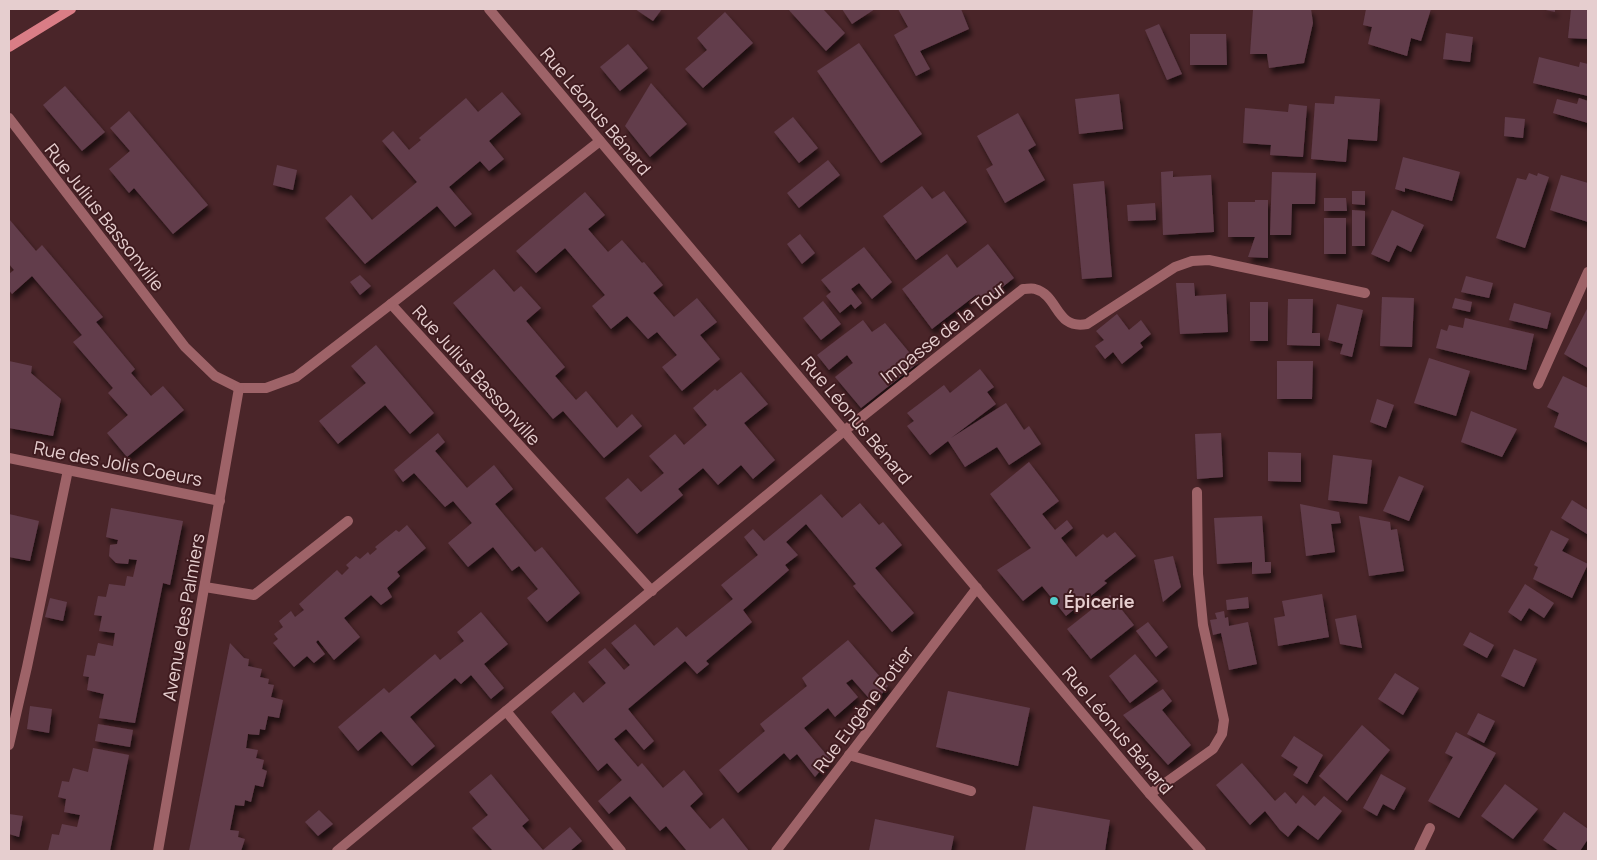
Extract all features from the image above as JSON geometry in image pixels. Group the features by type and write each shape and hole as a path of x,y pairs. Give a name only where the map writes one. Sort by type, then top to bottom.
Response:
{"main road":[{"path":"9,47 71,9"}],"street":[{"name":"Rue Léonus Bénard","path":"489,9 1150,794 1201,851"},
{"name":"Rue Julius Bassonville","path":"9,118 185,347 215,376 239,388 266,388 296,378 390,304 652,591"},
{"path":"390,304 600,141"},
{"name":"Impasse de la Tour","path":"844,431 1023,289 1035,289 1045,294 1067,322 1076,326 1087,324 1174,267 1192,261 1209,260 1365,293"},
{"path":"1538,384 1588,272"},
{"name":"Avenue des Palmiers","path":"158,851 239,388"},
{"path":"337,851 844,431"},
{"name":"Rue des Jolis Coeurs","path":"9,458 220,501"},
{"path":"9,744 68,470"},
{"path":"1150,794 1213,749 1222,734 1224,720 1202,625 1198,574 1197,492"},
{"path":"205,587 254,595 348,522"},
{"name":"Rue Eugène Potier","path":"776,851 977,588"},
{"path":"506,711 621,851"},
{"path":"849,755 971,791"},
{"path":"1419,851 1430,828"}],"building":[{"path":"635,9 662,9 653,21"},
{"path":"788,9 823,9 845,33 826,51"},
{"path":"842,9 875,9 852,24"},
{"path":"898,9 961,9 969,29 920,51 930,69 916,76 894,35 908,27"},
{"path":"1311,9 1313,23 1304,63 1269,68 1267,54 1250,54 1253,10"},
{"path":"1366,9 1431,9 1421,41 1411,38 1407,56 1368,44 1372,27 1363,25"},
{"path":"1541,9 1555,9 1555,12"},
{"path":"1571,9 1588,9 1588,39 1568,38"},
{"path":"725,12 753,43 703,88 685,69 707,50 697,38"},
{"path":"1159,24 1182,74 1167,80 1145,30"},
{"path":"1446,33 1473,37 1470,62 1443,59"},
{"path":"1190,34 1226,34 1227,65 1190,65"},
{"path":"859,43 922,134 881,163 817,71"},
{"path":"628,44 648,68 620,91 600,67"},
{"path":"1539,57 1579,67 1580,62 1588,64 1588,96 1533,83"},
{"path":"651,83 687,124 650,157 625,126"},
{"path":"65,86 105,132 82,151 43,105"},
{"path":"502,92 521,114 489,141 504,159 489,171 480,161 449,187 472,214 455,227 437,206 365,264 325,218 351,195 372,220 417,182 382,141 393,131 409,150 421,140 419,138 466,98 478,112"},
{"path":"1119,94 1123,129 1079,134 1075,99"},
{"path":"1335,96 1380,99 1377,141 1348,139 1346,162 1311,159 1315,103 1334,104"},
{"path":"1579,98 1588,101 1588,123 1553,113 1557,99 1577,104"},
{"path":"1289,104 1307,106 1303,157 1270,155 1271,145 1243,143 1245,108 1288,112"},
{"path":"129,111 208,205 173,234 134,188 129,193 109,169 130,151 110,128"},
{"path":"1018,113 1036,145 1028,150 1045,180 1005,203 986,169 993,165 977,136"},
{"path":"793,117 818,148 799,163 774,132"},
{"path":"1505,117 1525,119 1523,138 1504,136"},
{"path":"1403,157 1460,172 1452,201 1405,188 1405,192 1395,189"},
{"path":"828,160 840,175 799,208 787,193"},
{"path":"277,165 297,170 293,190 273,185"},
{"path":"1173,171 1173,177 1211,175 1214,232 1163,235 1161,172"},
{"path":"1272,172 1316,173 1315,204 1292,204 1291,235 1270,235"},
{"path":"1529,173 1537,176 1538,173 1549,177 1525,248 1496,238 1517,178 1526,180"},
{"path":"1561,175 1588,183 1588,222 1550,210"},
{"path":"1104,181 1112,277 1082,279 1073,184"},
{"path":"922,186 932,199 944,191 967,222 916,260 883,216"},
{"path":"1352,191 1365,191 1365,205 1352,204"},
{"path":"585,192 605,215 588,229 608,252 622,240 642,263 644,262 663,285 653,293 674,317 697,298 717,322 700,335 720,359 682,391 662,367 677,355 657,332 648,339 627,316 611,329 592,306 605,295 565,248 536,273 516,251"},
{"path":"1324,198 1346,198 1347,211 1324,211"},
{"path":"1255,200 1268,200 1268,258 1248,257 1255,237 1228,237 1228,202 1255,202"},
{"path":"1155,203 1156,220 1128,221 1127,205"},
{"path":"1352,210 1365,211 1365,246 1352,246"},
{"path":"1392,210 1424,225 1411,252 1397,245 1389,262 1371,254"},
{"path":"1324,218 1346,218 1346,254 1324,254"},
{"path":"9,219 36,251 42,245 103,317 96,322 135,369 131,373 151,396 163,386 184,410 127,457 107,433 128,415 108,393 113,388 73,342 82,335 32,276 12,294 9,290 9,274 14,270 9,264"},
{"path":"800,234 815,253 802,264 787,244"},
{"path":"988,244 1014,278 982,303 976,295 932,329 902,289 947,254 957,268"},
{"path":"864,247 892,282 872,299 859,283 851,289 862,303 855,309 851,304 840,313 826,296 831,292 821,280"},
{"path":"494,269 514,292 521,286 541,308 526,321 565,367 555,376 576,400 586,391 617,428 632,414 642,426 604,458 563,411 553,419 453,303"},
{"path":"360,275 371,286 360,295 350,282"},
{"path":"1466,276 1493,283 1489,298 1461,292"},
{"path":"1176,283 1194,283 1195,296 1226,294 1228,332 1180,334"},
{"path":"1382,297 1414,298 1412,347 1380,346"},
{"path":"1455,298 1472,302 1470,312 1452,308"},
{"path":"1288,299 1313,299 1312,333 1320,333 1320,346 1287,345"},
{"path":"823,301 841,324 821,340 803,318"},
{"path":"1250,302 1268,302 1268,341 1250,341"},
{"path":"1514,303 1551,313 1547,329 1509,320"},
{"path":"1337,304 1363,310 1352,357 1340,354 1343,344 1328,340"},
{"path":"1588,307 1588,368 1564,354"},
{"path":"1117,314 1129,330 1141,320 1151,334 1140,343 1143,347 1122,364 1113,352 1105,359 1095,346 1104,340 1096,331"},
{"path":"1465,318 1534,334 1526,370 1436,348 1441,329 1447,331 1449,325 1463,328"},
{"path":"863,320 872,332 885,323 918,363 861,408 835,377 853,363 847,355 829,370 817,355"},
{"path":"376,345 434,413 410,434 385,405 338,444 319,421 366,383 351,366"},
{"path":"1429,358 1470,371 1456,416 1414,403"},
{"path":"9,361 32,366 31,373 61,399 53,436 9,428"},
{"path":"1277,361 1313,361 1312,399 1277,399"},
{"path":"980,369 994,387 987,392 996,404 951,438 1006,403 1024,430 1029,426 1041,444 1009,465 997,447 965,467 948,441 930,455 907,426 914,421 907,413 944,385 950,393"},
{"path":"741,372 768,404 744,423 775,460 753,479 741,465 718,485 703,468 678,489 683,495 637,534 605,498 628,478 641,492 664,473 649,456 675,434 684,445 707,425 693,408 715,389 717,391"},
{"path":"1563,376 1588,388 1588,443 1554,427 1559,413 1547,407"},
{"path":"1377,399 1394,405 1386,428 1370,422"},
{"path":"1471,411 1517,429 1502,457 1461,442"},
{"path":"438,433 445,442 435,451 467,488 494,465 513,489 495,504 535,552 542,547 580,593 547,622 527,598 538,589 519,566 512,571 493,547 468,567 448,543 472,523 453,501 445,507 414,473 403,482 394,470"},
{"path":"1221,433 1223,477 1197,479 1195,434"},
{"path":"1268,452 1301,453 1301,482 1268,481"},
{"path":"1333,455 1372,460 1367,504 1328,500"},
{"path":"1029,462 1059,501 1042,514 1055,530 1067,520 1073,528 1061,538 1076,557 1103,534 1107,538 1115,532 1136,556 1104,581 1107,583 1066,616 1042,586 1023,601 997,570 1031,548 990,494"},
{"path":"1399,476 1424,486 1409,521 1383,511"},
{"path":"821,494 842,518 860,503 879,525 883,522 902,545 875,568 914,613 892,632 853,586 856,584 806,524 786,542 798,555 785,565 789,570 743,610 752,622 706,661 709,664 697,674 685,661 628,709 654,741 644,750 626,729 614,739 638,767 642,763 663,788 684,770 703,794 690,806 710,829 723,818 749,851 687,851 666,826 660,831 630,796 609,814 598,801 622,780 607,763 598,771 551,712 574,692 583,703 606,683 588,662 605,648 624,670 630,665 611,643 635,624 654,646 677,627 686,637 733,599 721,585 758,555 744,537 753,529 764,541"},
{"path":"1572,500 1588,510 1587,534 1561,518"},
{"path":"1300,504 1339,512 1341,523 1331,524 1335,552 1306,556"},
{"path":"111,508 183,521 170,585 163,583 135,723 99,718 104,694 87,690 89,677 83,676 87,655 95,656 98,643 113,646 115,633 99,631 102,616 94,615 98,596 106,597 109,584 125,586 127,576 133,577 137,560 129,559 128,564 116,563 109,556 110,545 117,544 118,540 106,537"},
{"path":"9,514 39,521 30,561 9,557"},
{"path":"1262,516 1265,562 1271,562 1271,573 1252,574 1252,562 1217,564 1214,518"},
{"path":"1359,516 1390,522 1391,530 1397,529 1404,571 1369,576"},
{"path":"407,525 426,548 397,572 400,576 387,588 392,597 381,605 371,595 344,618 360,637 334,660 318,640 316,642 325,654 314,663 307,656 294,667 273,643 278,639 274,634 283,627 279,621 291,611 295,617 304,610 299,604 337,570 342,575 349,568 346,565 356,556 360,559 368,552 370,555 377,549 375,547 396,530 399,532"},
{"path":"1551,530 1569,539 1562,551 1588,564 1572,598 1533,579 1538,567 1534,565"},
{"path":"1173,556 1181,587 1163,602 1154,560"},
{"path":"1525,584 1554,603 1544,618 1529,608 1521,621 1508,612"},
{"path":"1322,594 1329,637 1278,646 1274,618 1285,616 1282,601"},
{"path":"1110,595 1134,625 1091,659 1067,629"},
{"path":"1248,597 1249,608 1227,610 1226,600"},
{"path":"50,598 67,602 63,621 45,617"},
{"path":"1224,611 1225,618 1228,617 1229,626 1248,622 1257,664 1229,670 1221,633 1213,635 1210,620 1217,619 1215,613"},
{"path":"481,612 508,644 484,664 504,688 491,699 471,675 461,684 455,678 410,717 435,746 412,766 381,731 358,751 338,727 384,688 389,693 435,654 440,660 464,641 457,632"},
{"path":"1356,615 1362,648 1340,644 1335,619"},
{"path":"1148,622 1168,647 1156,657 1136,631"},
{"path":"1470,632 1494,645 1487,658 1463,645"},
{"path":"848,640 888,686 874,704 852,679 846,683 858,697 835,717 828,708 804,728 830,759 815,777 797,754 790,760 784,753 738,793 719,770 765,731 760,724 807,686 802,678"},
{"path":"230,643 244,658 249,659 248,666 262,669 260,677 269,679 268,684 274,685 271,697 283,700 279,718 268,716 265,730 260,729 259,735 248,734 246,748 258,750 256,758 264,760 262,769 267,771 263,787 255,785 251,802 245,800 244,806 235,805 230,830 239,831 238,837 245,839 241,851 189,851"},
{"path":"1514,649 1537,659 1524,687 1501,676"},
{"path":"1135,654 1158,681 1130,703 1109,676"},
{"path":"1395,673 1419,688 1403,715 1378,699"},
{"path":"1163,689 1172,701 1162,710 1191,745 1168,765 1123,715"},
{"path":"948,691 1030,708 1018,766 936,747"},
{"path":"30,706 52,709 49,733 27,729"},
{"path":"1478,713 1495,721 1484,743 1467,734"},
{"path":"98,724 133,730 130,747 95,741"},
{"path":"1362,725 1390,750 1347,801 1319,776"},
{"path":"1456,732 1496,753 1459,818 1428,801 1453,757 1445,753"},
{"path":"1294,736 1323,755 1307,784 1293,775 1298,767 1281,756"},
{"path":"93,748 129,755 110,851 48,851 52,834 59,835 62,824 77,827 80,815 64,812 66,799 58,797 62,781 69,782 73,768 88,772"},
{"path":"1242,763 1275,801 1285,792 1296,804 1303,795 1315,806 1324,796 1342,811 1318,840 1298,825 1288,837 1265,811 1250,825 1216,785"},
{"path":"491,774 529,820 522,826 543,850 570,827 582,841 570,851 493,851 472,828 488,815 469,792"},
{"path":"1381,774 1406,788 1394,810 1383,804 1377,816 1363,808"},
{"path":"1505,784 1538,809 1513,839 1481,816"},
{"path":"1033,806 1110,820 1105,851 1025,851"},
{"path":"319,810 333,824 318,836 305,822"},
{"path":"1564,812 1588,829 1588,839 1580,851 1559,851 1543,840"},
{"path":"9,814 23,816 19,837 9,834"},
{"path":"875,819 954,836 951,851 869,851"}],"place":[{"name":"Épicerie","path":"1054,601"}]}
